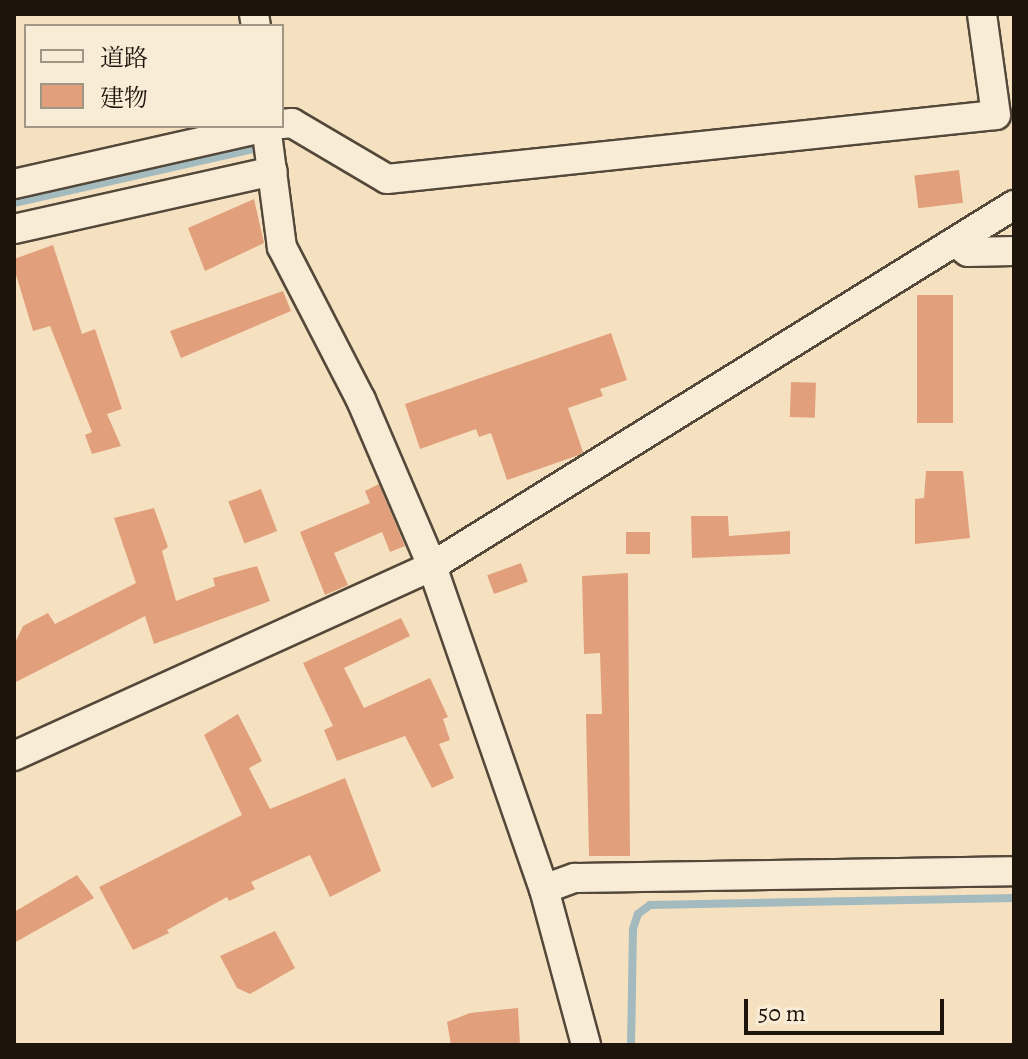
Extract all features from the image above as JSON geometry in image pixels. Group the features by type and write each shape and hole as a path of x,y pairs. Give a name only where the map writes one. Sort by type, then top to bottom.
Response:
{"street":[{"path":"14,229 272,140 292,123 387,179 996,115 982,14"},
{"path":"14,184 272,140"},
{"path":"272,140 282,247 361,400 432,566 544,889 586,1045"},
{"path":"14,756 432,566 1014,205"},
{"path":"955,242 968,252 1014,251"},
{"path":"544,889 575,878 1014,871"}],"building":[{"path":"959,170 963,203 918,208 914,175"},
{"path":"254,199 264,243 205,271 188,228"},
{"path":"53,245 82,334 95,329 122,409 107,414 121,446 92,454 85,435 92,432 50,326 33,331 14,268 14,259"},
{"path":"283,291 291,311 181,358 170,331"},
{"path":"917,295 953,295 953,423 917,423"},
{"path":"611,333 627,380 600,389 603,396 568,408 583,452 579,455 507,480 491,433 479,437 476,429 420,449 405,404"},
{"path":"791,382 816,383 815,418 790,417"},
{"path":"926,471 963,471 970,538 915,544 915,499 924,498"},
{"path":"379,484 405,546 390,552 382,532 334,553 348,585 325,595 300,532 370,503 365,491"},
{"path":"261,489 277,531 244,544 228,502"},
{"path":"154,508 168,547 162,551 176,601 215,586 213,578 257,566 270,601 154,644 145,616 14,683 14,645 23,626 48,613 55,624 136,583 114,518"},
{"path":"691,516 728,516 729,536 790,531 790,554 692,558"},
{"path":"626,532 650,532 650,554 626,554"},
{"path":"521,563 528,582 494,594 487,575"},
{"path":"628,573 630,856 589,856 586,714 602,714 600,653 584,654 582,576"},
{"path":"401,618 410,636 344,668 364,708 430,678 448,717 443,719 450,740 439,744 454,778 432,788 405,736 337,761 324,730 333,726 303,663"},
{"path":"238,714 262,761 249,768 270,809 345,778 381,871 330,897 310,855 251,882 255,889 229,901 227,897 167,930 169,933 133,950 99,887 242,815 204,735"},
{"path":"77,875 94,898 14,943 14,912"},
{"path":"275,931 295,968 250,994 237,988 220,956"},
{"path":"518,1008 520,1045 451,1045 447,1022 470,1013"}],"waterway":[{"path":"14,203 263,147"},
{"path":"631,1045 633,929 638,914 650,905 1014,898"}]}
